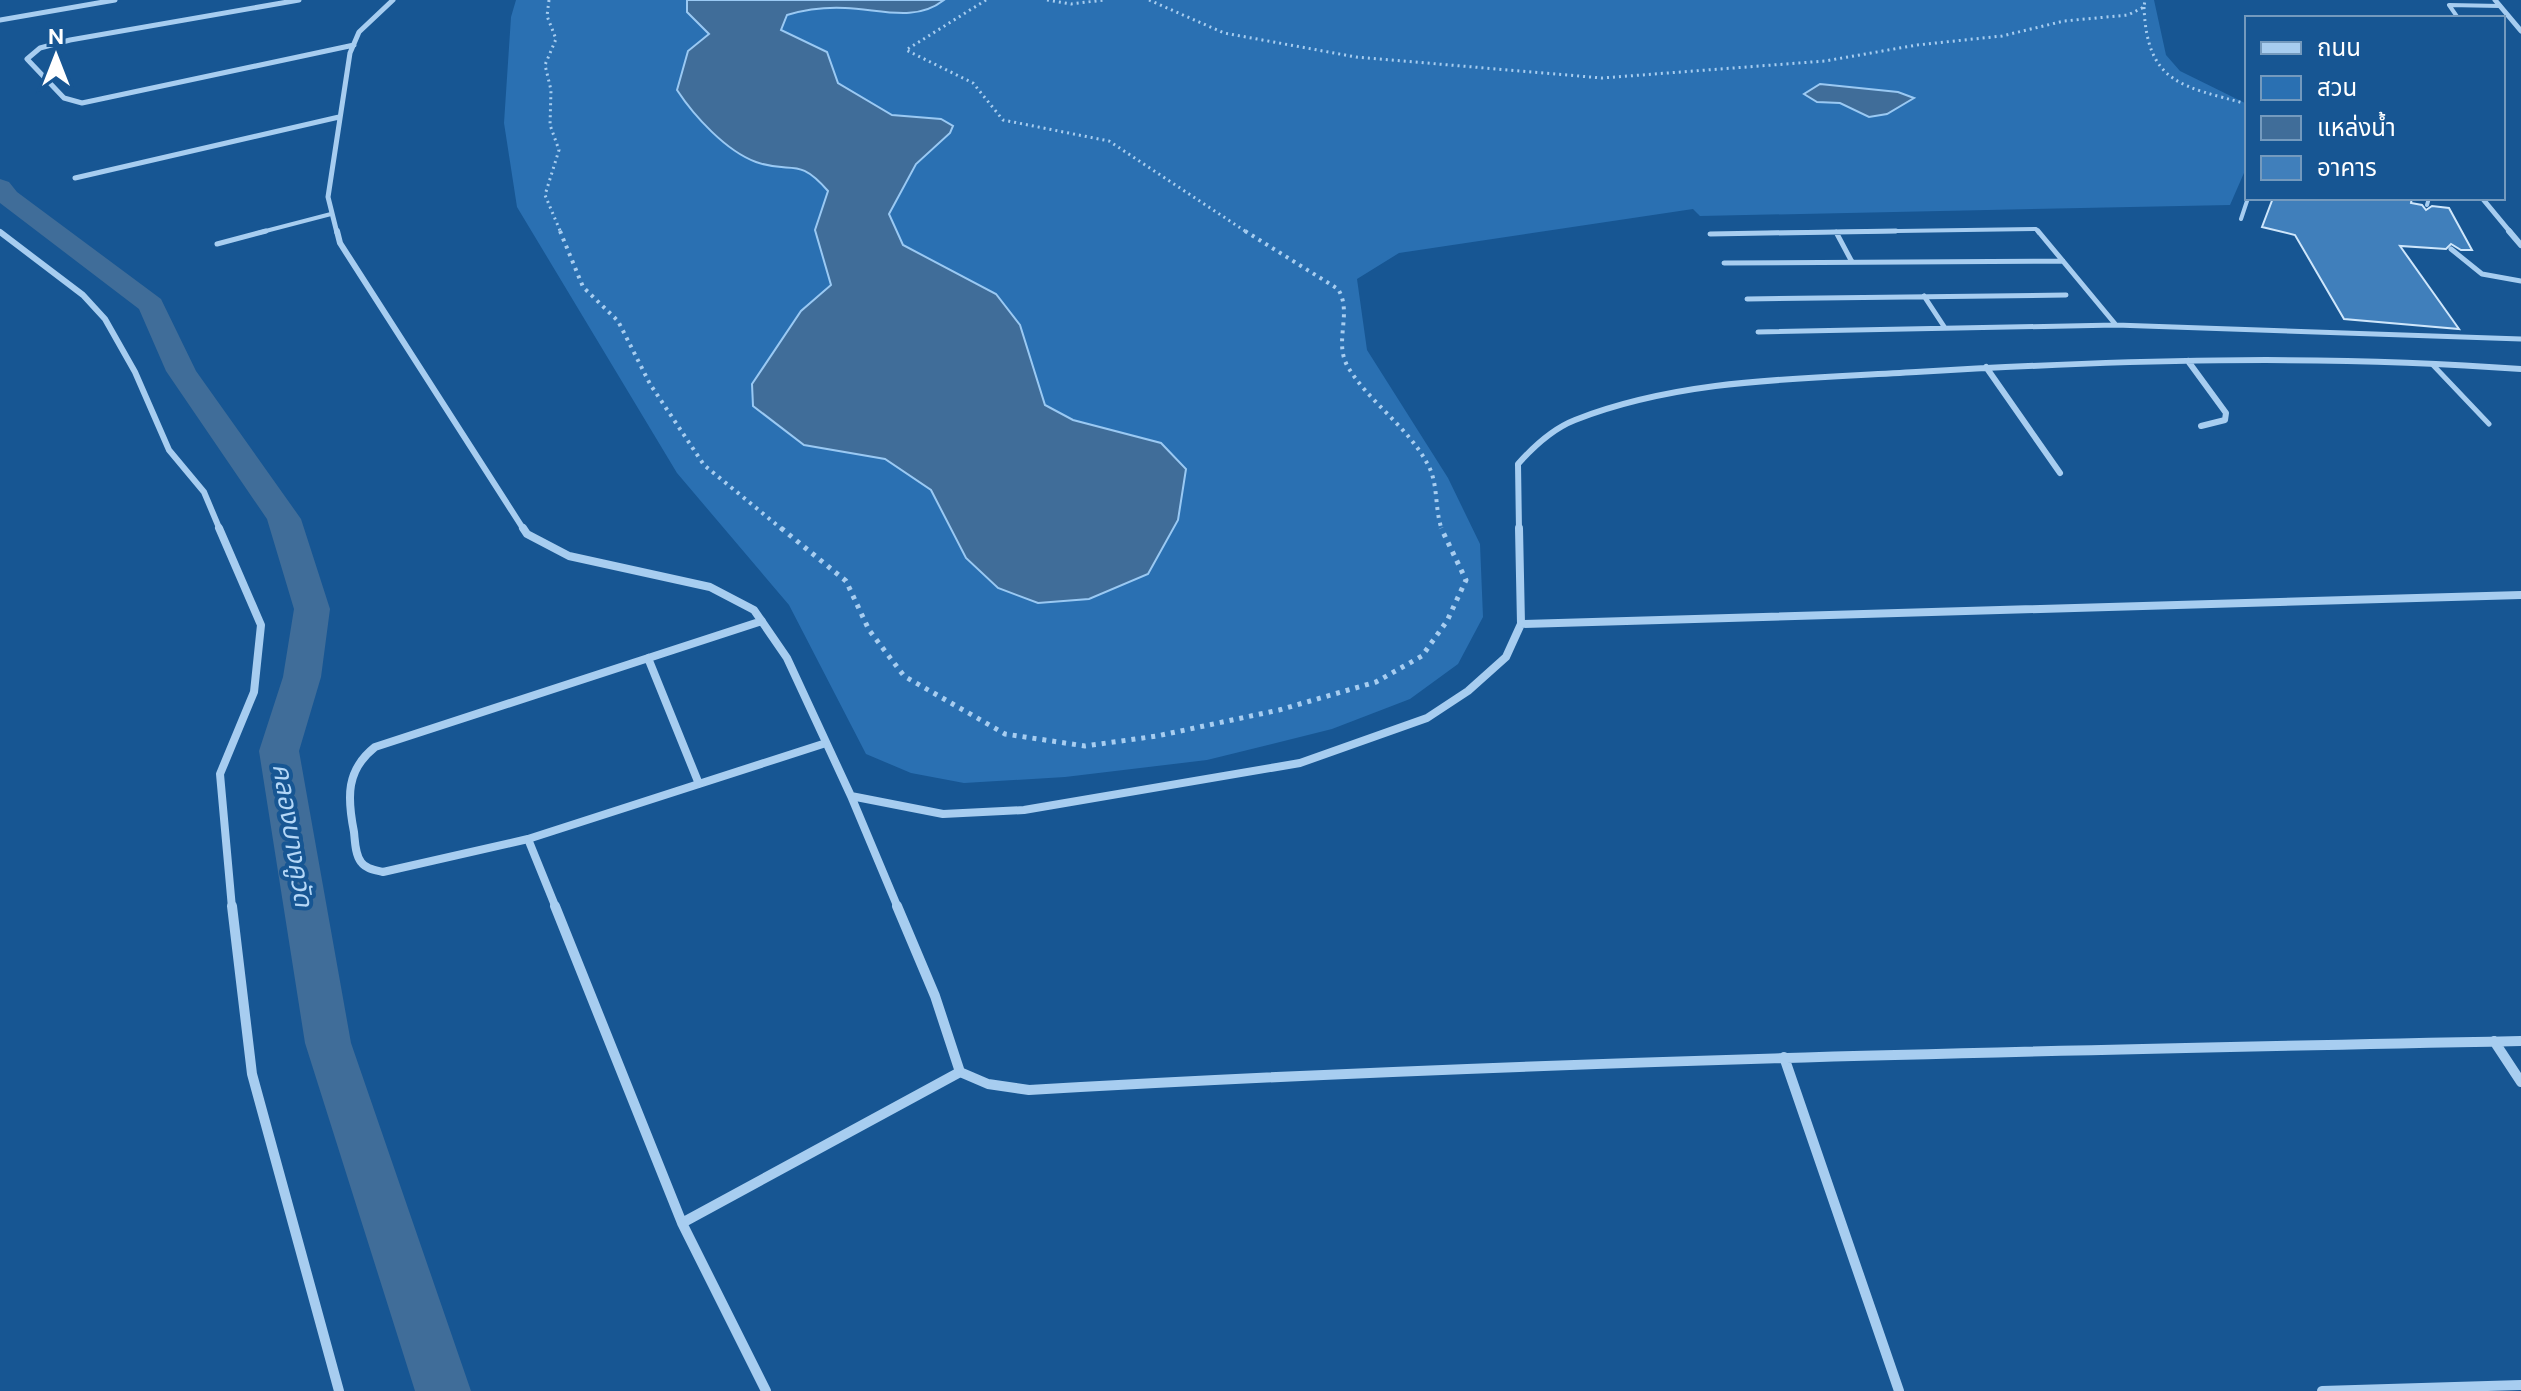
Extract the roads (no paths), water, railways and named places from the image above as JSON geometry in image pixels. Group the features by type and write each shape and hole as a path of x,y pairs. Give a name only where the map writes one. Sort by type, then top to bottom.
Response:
{"street":[{"path":"0,20 115,0"},
{"path":"299,0 70,40 40,48 27,59 64,98 82,103 354,45"},
{"path":"393,0 359,32 354,45 339,117 328,197 340,243 527,534 569,556 710,587 754,610 787,658 851,796 935,996 960,1072 988,1084 1029,1090 1352,1071 1784,1057 2521,1041"},
{"path":"2495,0 2521,31"},
{"path":"75,178 339,117"},
{"path":"2484,200 2521,245"},
{"path":"0,232 83,295 105,319 135,372 169,450 204,492 261,625 254,692 220,774 232,911 252,1074 339,1391"},
{"path":"851,796 943,814 1024,810 1300,763 1427,718 1468,691 1506,657 1521,624 1518,464 1535,445 1571,422 1635,402 1724,384 1986,367 2299,360 2521,369"},
{"path":"2188,361 2226,413 2225,420 2201,426"},
{"path":"1986,367 2060,473"},
{"path":"1521,624 2521,595"},
{"path":"762,621 375,747 352,766 348,778 358,859 366,867 383,872 528,839 826,743"},
{"path":"648,658 699,784"},
{"path":"528,839 682,1223 766,1391"},
{"path":"2494,1041 2521,1082"},
{"path":"1784,1057 1899,1391"},
{"path":"682,1223 960,1072"},
{"path":"2322,1391 2521,1385"}],"lane":[{"path":"2457,16 2449,5 2500,6"},
{"path":"2241,219 2247,200"},
{"path":"2427,205 2428,200"},
{"path":"217,244 331,214"},
{"path":"1710,234 2036,229 2116,325"},
{"path":"1836,232 1852,262"},
{"path":"2451,249 2462,264 2477,273 2521,281"},
{"path":"1724,263 2063,261"},
{"path":"1747,299 2066,295"},
{"path":"1924,296 1945,328"},
{"path":"1758,332 2116,325 2521,339"},
{"path":"2432,364 2489,424"}],"water":[{"path":"687,0 944,0 933,7 909,13 837,8 809,10 787,15 781,30 827,52 838,83 892,115 941,119 953,126 950,133 916,164 889,214 903,245 996,294 1020,325 1045,405 1073,420 1161,443 1186,469 1178,520 1148,574 1089,599 1038,603 998,588 966,558 931,490 885,459 804,445 753,406 752,384 801,311 831,285 815,230 828,191 801,169 768,166 733,150 684,100 677,90 688,51 709,34 687,12"},
{"path":"1820,84 1898,92 1914,98 1887,114 1869,117 1840,103 1817,102 1804,94"}],"waterway":[{"name":"คลองบางคูวัด","path":"0,187 8,197 151,305 181,371 284,519 312,609 302,677 279,751 328,1043 443,1391"}]}
